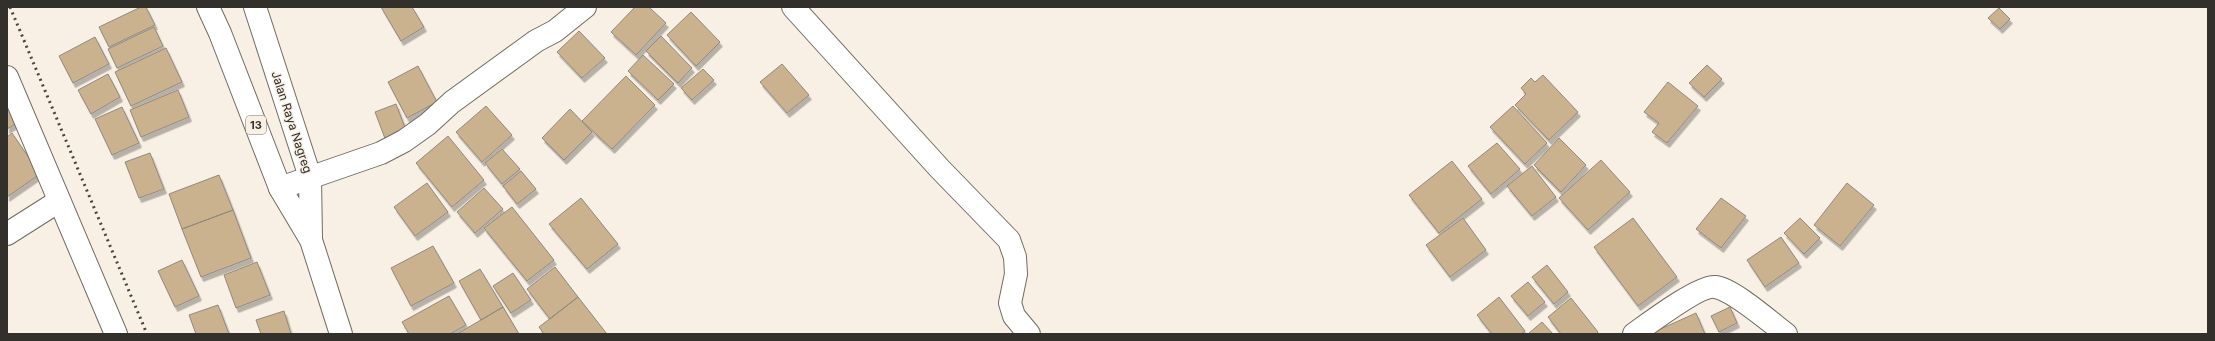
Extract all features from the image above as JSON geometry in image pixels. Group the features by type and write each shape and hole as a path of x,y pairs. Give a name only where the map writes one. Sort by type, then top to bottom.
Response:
{"main road":[{"name":"Jalan Raya Nagreg","path":"208,7 220,33 280,188 311,240 341,334"},
{"name":"Jalan Raya Nagreg","path":"255,7 310,177 311,240"},
{"path":"280,188 381,153 404,141 428,124 452,102 536,41 555,31 585,7"},
{"path":"793,7 934,163 1009,240 1015,257 1016,274 1010,302 1014,316 1029,334"},
{"path":"7,77 116,334"},
{"path":"7,234 59,202"},
{"path":"1634,334 1700,290 1714,286 1729,292 1786,334"}],"building":[{"path":"141,7 146,7 155,25 109,47 99,27"},
{"path":"381,7 412,7 424,27 401,41"},
{"path":"635,7 649,7 666,23 636,55 611,32"},
{"path":"1999,8 2010,19 2000,29 1988,18"},
{"path":"691,12 720,42 696,66 667,35"},
{"path":"154,27 163,46 117,68 108,49"},
{"path":"579,31 605,58 582,78 557,52"},
{"path":"661,36 692,68 678,83 646,51"},
{"path":"95,37 109,64 73,83 59,56"},
{"path":"166,48 182,82 131,106 115,72"},
{"path":"643,55 674,84 658,100 628,71"},
{"path":"782,64 809,95 787,113 760,82"},
{"path":"1707,65 1722,79 1704,97 1689,83"},
{"path":"418,66 437,102 407,118 388,82"},
{"path":"703,69 714,80 692,100 681,88"},
{"path":"108,74 120,97 91,114 78,90"},
{"path":"1543,75 1578,112 1549,140 1515,105 1526,94 1521,88 1531,78 1535,82"},
{"path":"626,76 655,105 612,149 582,121"},
{"path":"1668,82 1698,106 1667,143 1652,132 1659,123 1644,112"},
{"path":"178,90 189,117 141,137 130,110"},
{"path":"396,104 407,133 386,141 375,112"},
{"path":"7,105 17,123 7,129"},
{"path":"486,106 512,135 482,162 456,132"},
{"path":"1513,106 1547,143 1525,164 1490,127"},
{"path":"122,107 139,143 112,155 95,119"},
{"path":"570,109 592,132 564,160 542,138"},
{"path":"12,133 40,174 7,197 7,137"},
{"path":"448,136 484,180 452,207 416,163"},
{"path":"1559,138 1586,165 1561,192 1534,165"},
{"path":"1497,143 1520,169 1491,194 1468,166"},
{"path":"502,149 520,169 502,184 485,163"},
{"path":"150,153 164,189 139,198 125,162"},
{"path":"1601,160 1630,192 1588,230 1559,198"},
{"path":"1452,161 1482,199 1439,233 1409,195"},
{"path":"1532,166 1556,197 1532,216 1507,186"},
{"path":"521,171 536,189 517,204 503,186"},
{"path":"219,175 233,210 182,229 169,194"},
{"path":"427,183 448,212 415,236 394,207"},
{"path":"1847,183 1874,205 1840,246 1814,225"},
{"path":"484,188 503,209 475,233 457,212"},
{"path":"581,198 618,244 587,269 549,224"},
{"path":"1721,198 1746,216 1721,248 1696,229"},
{"path":"512,207 554,260 527,281 484,228"},
{"path":"233,210 251,258 201,277 182,229"},
{"path":"1463,218 1486,250 1450,277 1426,245"},
{"path":"1633,218 1677,277 1638,306 1594,247"},
{"path":"1800,218 1820,238 1804,254 1784,233"},
{"path":"1781,237 1799,263 1765,287 1747,260"},
{"path":"433,246 454,283 411,306 391,268"},
{"path":"182,260 199,296 175,307 158,271"},
{"path":"257,262 270,295 236,308 224,275"},
{"path":"1547,265 1568,292 1554,304 1532,277"},
{"path":"555,267 578,297 550,319 527,289"},
{"path":"480,269 503,307 481,320 459,281"},
{"path":"513,273 531,300 511,313 493,286"},
{"path":"1528,282 1545,302 1528,316 1511,296"},
{"path":"449,296 466,325 450,334 409,334 402,322"},
{"path":"578,297 607,334 544,334 539,327"},
{"path":"1499,297 1525,331 1521,334 1492,334 1477,315"},
{"path":"1571,298 1598,332 1596,334 1561,334 1548,317"},
{"path":"218,305 229,334 196,334 189,315"},
{"path":"503,307 519,334 457,334"},
{"path":"1730,307 1737,323 1719,332 1711,316"},
{"path":"284,311 291,334 261,334 256,320"},
{"path":"1696,313 1705,334 1655,334 1654,332"},
{"path":"1542,322 1553,334 1528,334"}],"railway":[{"path":"10,7 147,334"}]}
